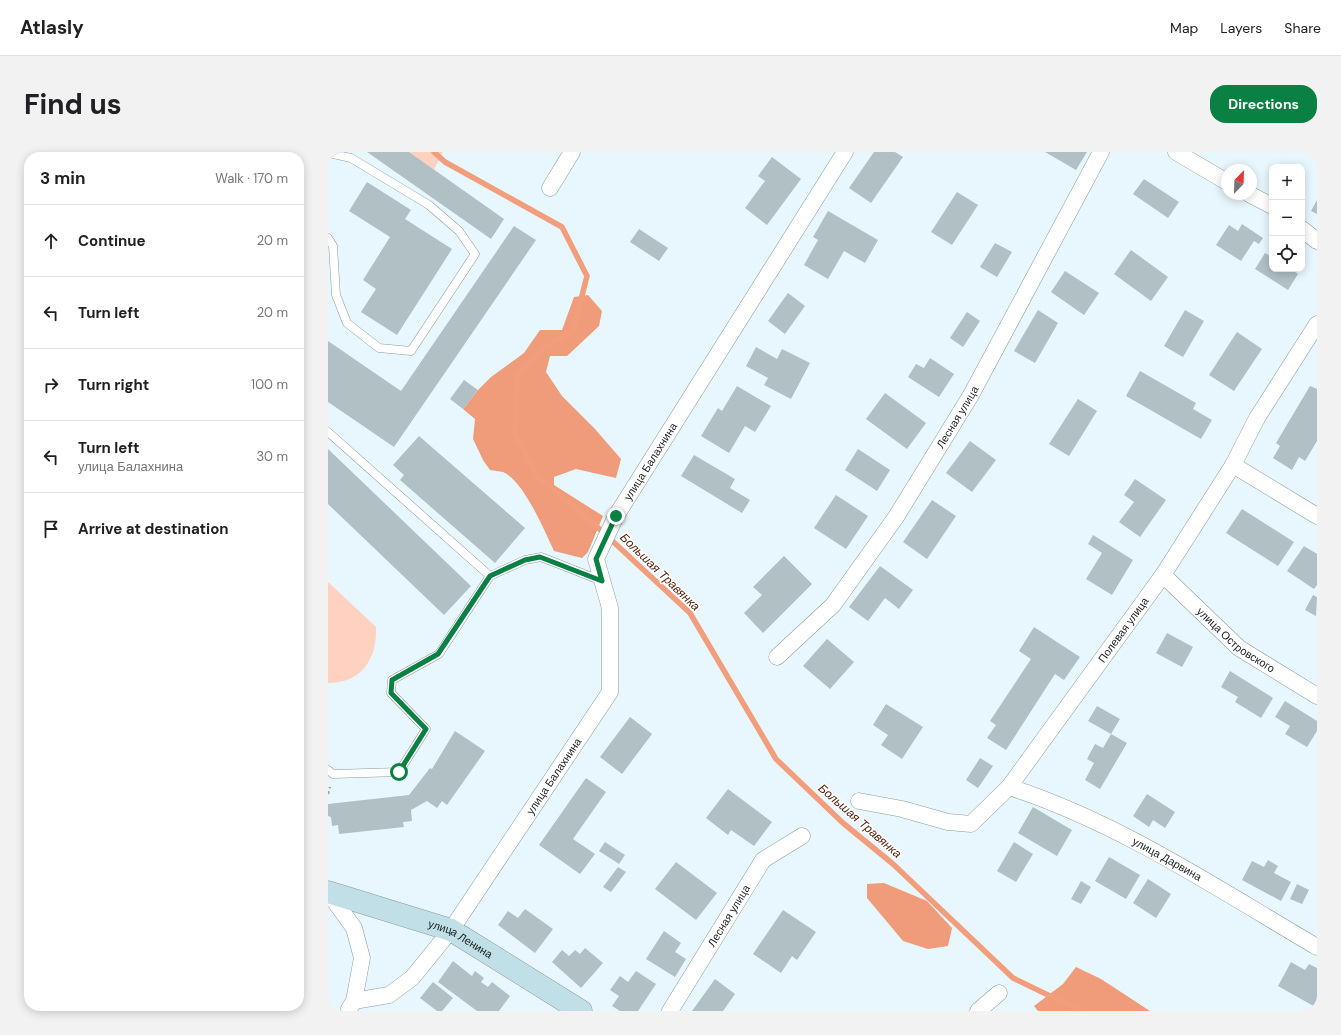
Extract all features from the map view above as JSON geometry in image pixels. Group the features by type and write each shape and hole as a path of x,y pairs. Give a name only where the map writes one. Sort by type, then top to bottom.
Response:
{"street":[{"path":"550,188 572,152"},
{"name":"улица Балахнина","path":"351,1006 389,995 412,978 451,930 610,692 610,608 596,559 602,544 616,516 845,152"},
{"name":"Лесная улица","path":"777,657 833,605 896,517 971,395 1101,152"},
{"path":"1176,152 1221,178"},
{"path":"1257,198 1269,204"},
{"path":"1305,231 1317,240"},
{"name":"Полевая улица","path":"859,801 902,809 948,822 971,824 1009,787 1163,575 1233,465 1257,418 1317,324"},
{"path":"1233,465 1317,516"},
{"name":"улица Островского","path":"1163,575 1239,648 1317,696"},
{"name":"улица Дарвина","path":"1009,787 1048,800 1120,833 1317,947"},
{"name":"Лесная улица","path":"670,1011 763,860 802,836"},
{"path":"328,892 354,928 362,958 351,1006"},
{"name":"улица Ленина","path":"328,892 451,930 580,1011"},
{"path":"978,1011 999,993"}],"lane":[{"path":"328,153 352,158 429,205 459,231 475,254 411,351 379,348 347,323 336,295 333,246 328,238"},
{"path":"328,432 490,576"},
{"path":"328,770 333,774 399,772 426,729 391,693 392,680 438,654 490,576 525,560 540,557 602,581"}],"shaded area":[{"path":"409,152 443,152 434,170"},
{"path":"588,295 602,311 599,326 567,356 550,356 546,372 562,396 595,429 621,459 616,478 576,469 554,477 554,485 603,516 588,552 582,558 554,551 526,495 511,477 503,472 490,470 483,460 473,439 475,419 463,409 478,390 491,377 524,353 540,330 562,330 574,297"},
{"path":"328,582 376,627 376,639 370,659 358,674 350,679 340,682 328,683"},
{"path":"884,883 927,901 952,928 948,946 928,949 903,941 867,898 867,884"},
{"path":"1076,967 1101,979 1150,1011 1038,1011 1034,1006 1063,984"}],"building":[{"path":"367,152 409,152 504,219 491,239"},
{"path":"874,152 895,152 903,157 871,203 849,188"},
{"path":"1045,152 1087,152 1076,170"},
{"path":"772,157 801,179 767,225 745,208 765,181 758,176"},
{"path":"1144,179 1179,202 1168,218 1133,194"},
{"path":"367,182 411,210 405,219 452,249 397,335 361,312 376,289 363,280 390,237 349,211"},
{"path":"957,192 978,205 952,245 931,232"},
{"path":"1317,200 1317,214 1311,211"},
{"path":"828,211 878,240 865,263 844,251 828,279 804,265 818,240 813,237"},
{"path":"1242,224 1263,238 1259,244 1254,241 1241,261 1216,245 1229,225 1238,231"},
{"path":"514,226 536,240 394,447 328,402 328,341 401,391"},
{"path":"639,229 668,248 659,261 630,242"},
{"path":"995,243 1012,252 997,277 980,267"},
{"path":"1131,250 1168,277 1151,301 1114,274"},
{"path":"1265,253 1269,255 1269,272 1295,272 1298,274 1288,290 1255,269"},
{"path":"1065,271 1099,293 1084,315 1051,292"},
{"path":"788,293 805,306 785,334 768,321"},
{"path":"1038,310 1058,323 1035,363 1014,351"},
{"path":"1185,310 1204,321 1183,357 1164,346"},
{"path":"967,312 980,321 963,347 950,338"},
{"path":"1237,332 1262,349 1234,391 1209,375"},
{"path":"756,347 777,359 782,349 810,363 791,399 764,385 768,378 746,366"},
{"path":"930,358 954,374 939,397 908,377 916,364 924,368"},
{"path":"1140,371 1196,403 1193,409 1212,420 1201,439 1126,396"},
{"path":"464,380 478,390 463,409 450,399"},
{"path":"737,386 771,406 755,432 745,426 729,453 701,436 718,408 722,411"},
{"path":"1310,386 1317,389 1317,441 1305,461 1299,457 1292,470 1273,458 1280,446 1276,443"},
{"path":"885,393 926,423 907,449 866,419"},
{"path":"1078,399 1097,411 1069,456 1049,444"},
{"path":"419,436 525,528 495,563 400,480 404,475 393,465"},
{"path":"970,441 996,460 972,492 946,473"},
{"path":"328,449 471,586 444,615 328,504"},
{"path":"858,449 890,470 877,491 845,470"},
{"path":"694,455 735,479 730,488 750,500 742,513 681,476"},
{"path":"1135,479 1166,500 1140,537 1119,522 1134,502 1124,495"},
{"path":"836,495 868,516 846,549 814,528"},
{"path":"932,500 956,516 927,559 903,542"},
{"path":"1242,509 1294,542 1278,566 1226,533"},
{"path":"1093,535 1133,560 1112,595 1086,579 1102,553 1088,544"},
{"path":"1304,546 1317,554 1317,585 1314,589 1287,571"},
{"path":"784,556 812,584 763,633 744,613 762,595 753,587"},
{"path":"880,566 913,590 899,609 885,598 868,621 849,607"},
{"path":"1313,595 1317,597 1316,616 1305,610"},
{"path":"1034,627 1080,657 1064,680 1055,674 1006,750 987,738 996,725 990,721 1031,659 1019,651"},
{"path":"1167,633 1193,647 1182,667 1156,653"},
{"path":"827,639 854,662 830,689 803,666"},
{"path":"1230,671 1273,698 1261,718 1235,702 1238,697 1221,687"},
{"path":"1285,701 1317,721 1317,731 1307,747 1285,734 1290,726 1275,717"},
{"path":"886,704 923,727 902,759 881,745 888,735 873,725"},
{"path":"1097,706 1120,719 1111,734 1088,721"},
{"path":"630,717 652,734 622,774 600,757"},
{"path":"455,731 485,751 447,805 442,801 437,808 427,801 411,810 412,821 403,822 404,827 339,834 338,825 332,826 331,817 328,816 328,804 409,795 430,768 432,769"},
{"path":"1111,734 1127,743 1100,789 1085,780 1094,763 1087,759 1095,744 1103,748"},
{"path":"980,758 993,766 978,788 966,780"},
{"path":"586,778 606,792 573,839 595,854 580,874 539,845"},
{"path":"728,789 772,822 754,846 731,830 728,835 706,818"},
{"path":"1147,794 1175,812 1165,828 1153,820 1149,827 1133,816"},
{"path":"1033,807 1072,830 1057,856 1018,833"},
{"path":"605,842 625,855 619,864 599,851"},
{"path":"1014,842 1033,854 1016,882 997,871"},
{"path":"1109,857 1140,875 1126,899 1095,881"},
{"path":"1268,860 1278,866 1274,873 1291,882 1281,901 1242,880 1252,861 1264,867"},
{"path":"676,862 717,893 696,920 655,889"},
{"path":"618,867 626,872 611,892 603,887"},
{"path":"1148,879 1171,894 1156,918 1133,903"},
{"path":"1081,881 1091,887 1081,904 1071,899"},
{"path":"1297,884 1309,890 1302,904 1290,899"},
{"path":"525,909 553,929 535,953 498,925 508,911 518,918"},
{"path":"783,910 816,932 797,960 792,956 781,973 753,954"},
{"path":"664,931 681,943 675,952 686,959 675,977 646,959"},
{"path":"585,948 603,963 581,988 552,962 562,950 569,956 575,950 580,954"},
{"path":"453,961 472,976 475,971 484,978 481,982 488,987 492,982 510,996 499,1011 477,1011 438,982"},
{"path":"1291,962 1305,970 1309,964 1317,968 1317,1008 1278,986"},
{"path":"636,971 656,984 638,1011 620,1011 612,1006 619,996 610,990 620,976 628,982"},
{"path":"715,979 735,994 723,1011 692,1011"},
{"path":"433,982 453,998 442,1011 437,1011 420,998"}],"waterway":[{"name":"Большая Травянка","path":"434,152 445,162 562,227 587,276 573,331 540,351 517,376 515,434 539,478 593,523 690,613 776,759 843,823 893,864 1013,978 1081,1011"}],"route":[{"path":"399,772 426,729 391,693 392,680 438,654 451,637 490,576 525,560 540,557 602,581 596,559 616,516"}]}
